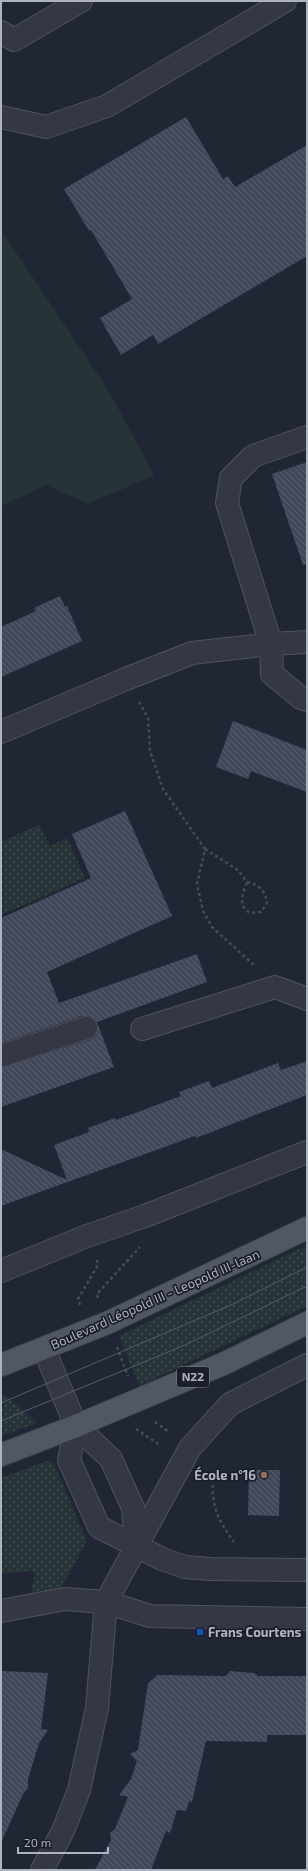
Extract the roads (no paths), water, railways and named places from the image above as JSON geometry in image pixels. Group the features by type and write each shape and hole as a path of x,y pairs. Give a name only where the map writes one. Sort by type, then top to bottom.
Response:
{"main road":[{"name":"Boulevard Léopold III - Leopold III-laan","path":"1,1365 107,1323 307,1228"},
{"name":"N22","path":"1,1455 76,1426 223,1364 307,1322"}],"street":[{"path":"1,32 14,40 81,1"},
{"path":"1,117 46,126 107,106 285,1"},
{"path":"307,437 253,456 231,478 227,503 271,644 272,674 301,698 307,700"},
{"path":"1,732 126,678 192,653 271,644 307,642"},
{"path":"142,1029 275,987 307,999"},
{"path":"1,1056 86,1028"},
{"path":"1,1271 87,1236 145,1216 307,1152"},
{"path":"44,1349 76,1426 111,1459 133,1508 136,1544"},
{"path":"42,1870 63,1831 79,1790 96,1708 106,1602 136,1544 190,1448 230,1404 303,1370"},
{"path":"76,1426 69,1460 99,1527 162,1558 184,1567 307,1570"},
{"path":"1,1611 65,1599 106,1602 150,1616 307,1619"}],"tram line":[{"path":"1,1403 231,1305 307,1267"},
{"path":"1,1421 185,1345 307,1286"}],"place":[{"name":"École n°16","path":"264,1475"},
{"name":"Frans Courtens","path":"200,1632"}]}
